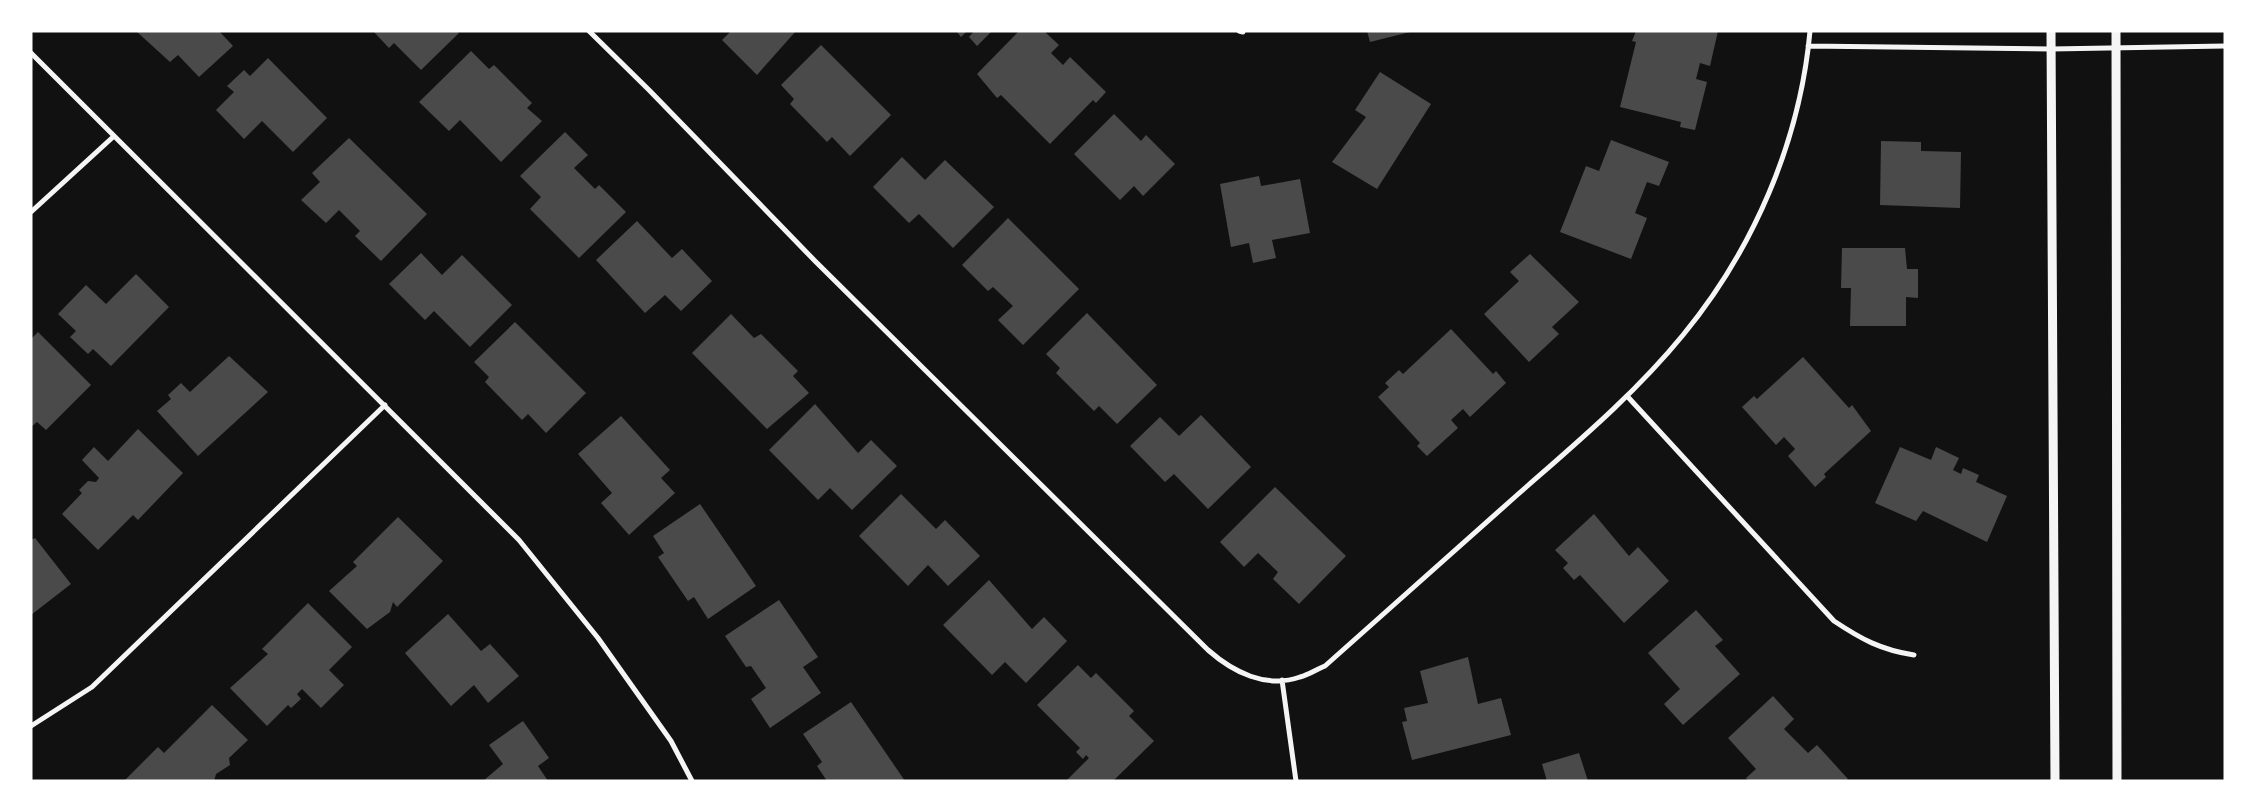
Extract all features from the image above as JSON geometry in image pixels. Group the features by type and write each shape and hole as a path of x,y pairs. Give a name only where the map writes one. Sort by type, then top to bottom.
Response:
{"street":[{"path":"589,31 815,261 1208,650 1225,665 1250,678 1282,680 1300,678 1325,666 1596,426 1682,337 1703,310 1744,245 1779,168 1796,113 1810,31"},
{"path":"1239,31 1243,32"},
{"path":"2051,31 2055,781"},
{"path":"2116,31 2118,781"},
{"path":"1808,46 2051,49 2225,46"},
{"path":"31,53 113,137 519,540 598,638 671,741 692,781"},
{"path":"31,212 113,137"},
{"path":"1627,396 1834,621 1865,641 1914,655"},
{"path":"31,726 92,687 384,405"},
{"path":"1282,680 1296,781"}],"building":[{"path":"136,31 219,31 233,46 199,77 178,55 170,62"},
{"path":"373,31 456,31 459,33 421,70 394,43 389,48"},
{"path":"731,31 796,31 757,75 722,40"},
{"path":"956,31 967,31 961,37"},
{"path":"974,31 992,31 977,46 969,37"},
{"path":"1019,31 1044,31 1059,45 1051,53 1063,65 1070,57 1106,92 1096,103 1093,100 1050,144 1001,95 997,98 977,74"},
{"path":"1367,31 1410,31 1410,32 1370,42"},
{"path":"1636,31 1718,31 1710,66 1700,63 1696,79 1707,82 1695,130 1680,127 1681,122 1620,107 1636,42 1632,41"},
{"path":"821,45 891,115 850,156 832,137 827,142 790,104 794,99 781,85"},
{"path":"471,51 489,69 494,65 532,103 527,108 542,121 501,162 460,120 449,131 419,102"},
{"path":"268,58 327,118 293,152 262,121 244,139 216,110 234,92 227,86 244,70 250,76"},
{"path":"1380,72 1431,104 1377,189 1332,162 1366,117 1355,110"},
{"path":"1114,114 1141,141 1146,135 1175,164 1143,196 1134,186 1120,200 1074,154"},
{"path":"565,132 588,155 574,168 595,189 599,185 626,212 579,258 530,209 541,197 520,176"},
{"path":"349,138 427,214 381,261 355,236 360,231 339,210 326,223 301,200 320,182 312,173"},
{"path":"1611,140 1669,162 1659,186 1647,182 1635,213 1647,218 1631,259 1560,232 1586,166 1599,171"},
{"path":"1881,141 1921,142 1921,151 1961,152 1960,208 1880,205"},
{"path":"902,157 925,180 945,160 994,207 953,248 919,214 909,223 873,187"},
{"path":"1259,176 1261,186 1300,179 1310,233 1272,240 1276,258 1253,263 1249,243 1231,247 1220,184"},
{"path":"1008,218 1079,289 1023,345 998,320 1013,306 993,287 988,291 962,265"},
{"path":"637,221 672,258 682,249 712,281 681,311 665,295 645,313 596,260"},
{"path":"1842,248 1905,248 1907,269 1918,269 1918,298 1906,297 1906,326 1850,326 1851,288 1841,288"},
{"path":"421,253 442,275 462,255 512,305 470,347 434,311 425,320 389,284"},
{"path":"1530,254 1579,302 1552,327 1559,334 1529,362 1484,314 1519,281 1510,272"},
{"path":"136,274 169,307 111,366 93,349 88,354 70,337 76,331 58,314 86,285 106,304"},
{"path":"1087,313 1157,385 1117,424 1099,406 1094,411 1056,373 1060,368 1046,354"},
{"path":"731,314 754,338 761,334 798,371 793,376 809,393 767,429 692,353"},
{"path":"515,322 586,393 546,433 528,414 522,420 485,382 489,377 474,362"},
{"path":"1451,329 1493,374 1496,371 1506,383 1470,417 1463,409 1451,420 1458,428 1427,456 1417,446 1420,443 1378,397 1389,387 1385,383 1399,370 1403,374"},
{"path":"38,332 91,385 46,430 37,422 31,427 31,339"},
{"path":"229,356 268,392 198,456 157,411 171,399 168,395 181,383 190,392"},
{"path":"1803,357 1849,408 1852,405 1871,431 1824,474 1826,477 1815,487 1788,456 1795,449 1784,437 1776,445 1742,407 1754,396 1757,399"},
{"path":"815,404 858,453 871,440 897,466 852,510 830,488 818,500 769,450"},
{"path":"1201,415 1251,467 1208,509 1174,474 1165,482 1130,446 1160,417 1179,436"},
{"path":"621,416 670,470 661,478 675,493 629,535 601,503 612,493 578,454"},
{"path":"138,429 183,473 138,520 133,515 98,550 62,514 82,493 79,490 88,481 96,482 99,478 82,460 94,447 108,461"},
{"path":"1900,447 1931,460 1936,447 1959,458 1953,470 1961,474 1963,468 1979,475 1976,482 2007,496 1987,542 1923,511 1916,521 1875,503"},
{"path":"1275,487 1346,556 1299,604 1273,579 1278,572 1258,553 1244,567 1220,542"},
{"path":"901,494 936,529 945,520 980,556 948,586 928,565 908,586 859,536"},
{"path":"700,504 756,586 708,619 694,597 688,601 658,557 664,553 653,536"},
{"path":"1594,514 1629,556 1638,547 1669,581 1624,623 1580,575 1574,580 1563,568 1568,563 1555,550"},
{"path":"398,517 443,561 397,607 393,602 390,612 367,629 329,591 357,566 353,562"},
{"path":"35,538 71,584 31,615 31,540"},
{"path":"989,580 1032,629 1044,617 1067,641 1026,683 1005,662 992,675 943,625"},
{"path":"779,600 818,657 803,667 821,693 770,728 751,699 766,688 751,666 746,667 725,636"},
{"path":"308,603 352,647 329,670 344,685 321,708 302,689 297,694 301,699 291,708 288,705 267,726 230,688 268,654 262,649"},
{"path":"1696,610 1723,640 1715,646 1740,674 1683,725 1664,704 1680,689 1648,653"},
{"path":"448,614 481,651 490,644 519,676 488,703 474,685 451,706 405,653"},
{"path":"1468,657 1478,704 1501,698 1511,735 1412,760 1402,722 1407,721 1404,708 1428,703 1420,671"},
{"path":"1078,665 1091,678 1096,673 1134,711 1129,716 1154,741 1113,781 1066,781 1089,758 1086,755 1083,759 1076,752 1080,748 1037,705"},
{"path":"1773,696 1794,719 1784,729 1808,753 1817,745 1848,779 1846,781 1748,781 1746,778 1756,769 1728,738"},
{"path":"851,702 905,781 827,781 817,766 822,762 803,734"},
{"path":"212,705 248,740 229,758 230,765 216,774 214,781 124,781 158,747 164,753"},
{"path":"523,721 549,758 538,766 548,781 483,781 503,764 489,745"},
{"path":"1579,753 1588,781 1547,781 1542,764"}]}
